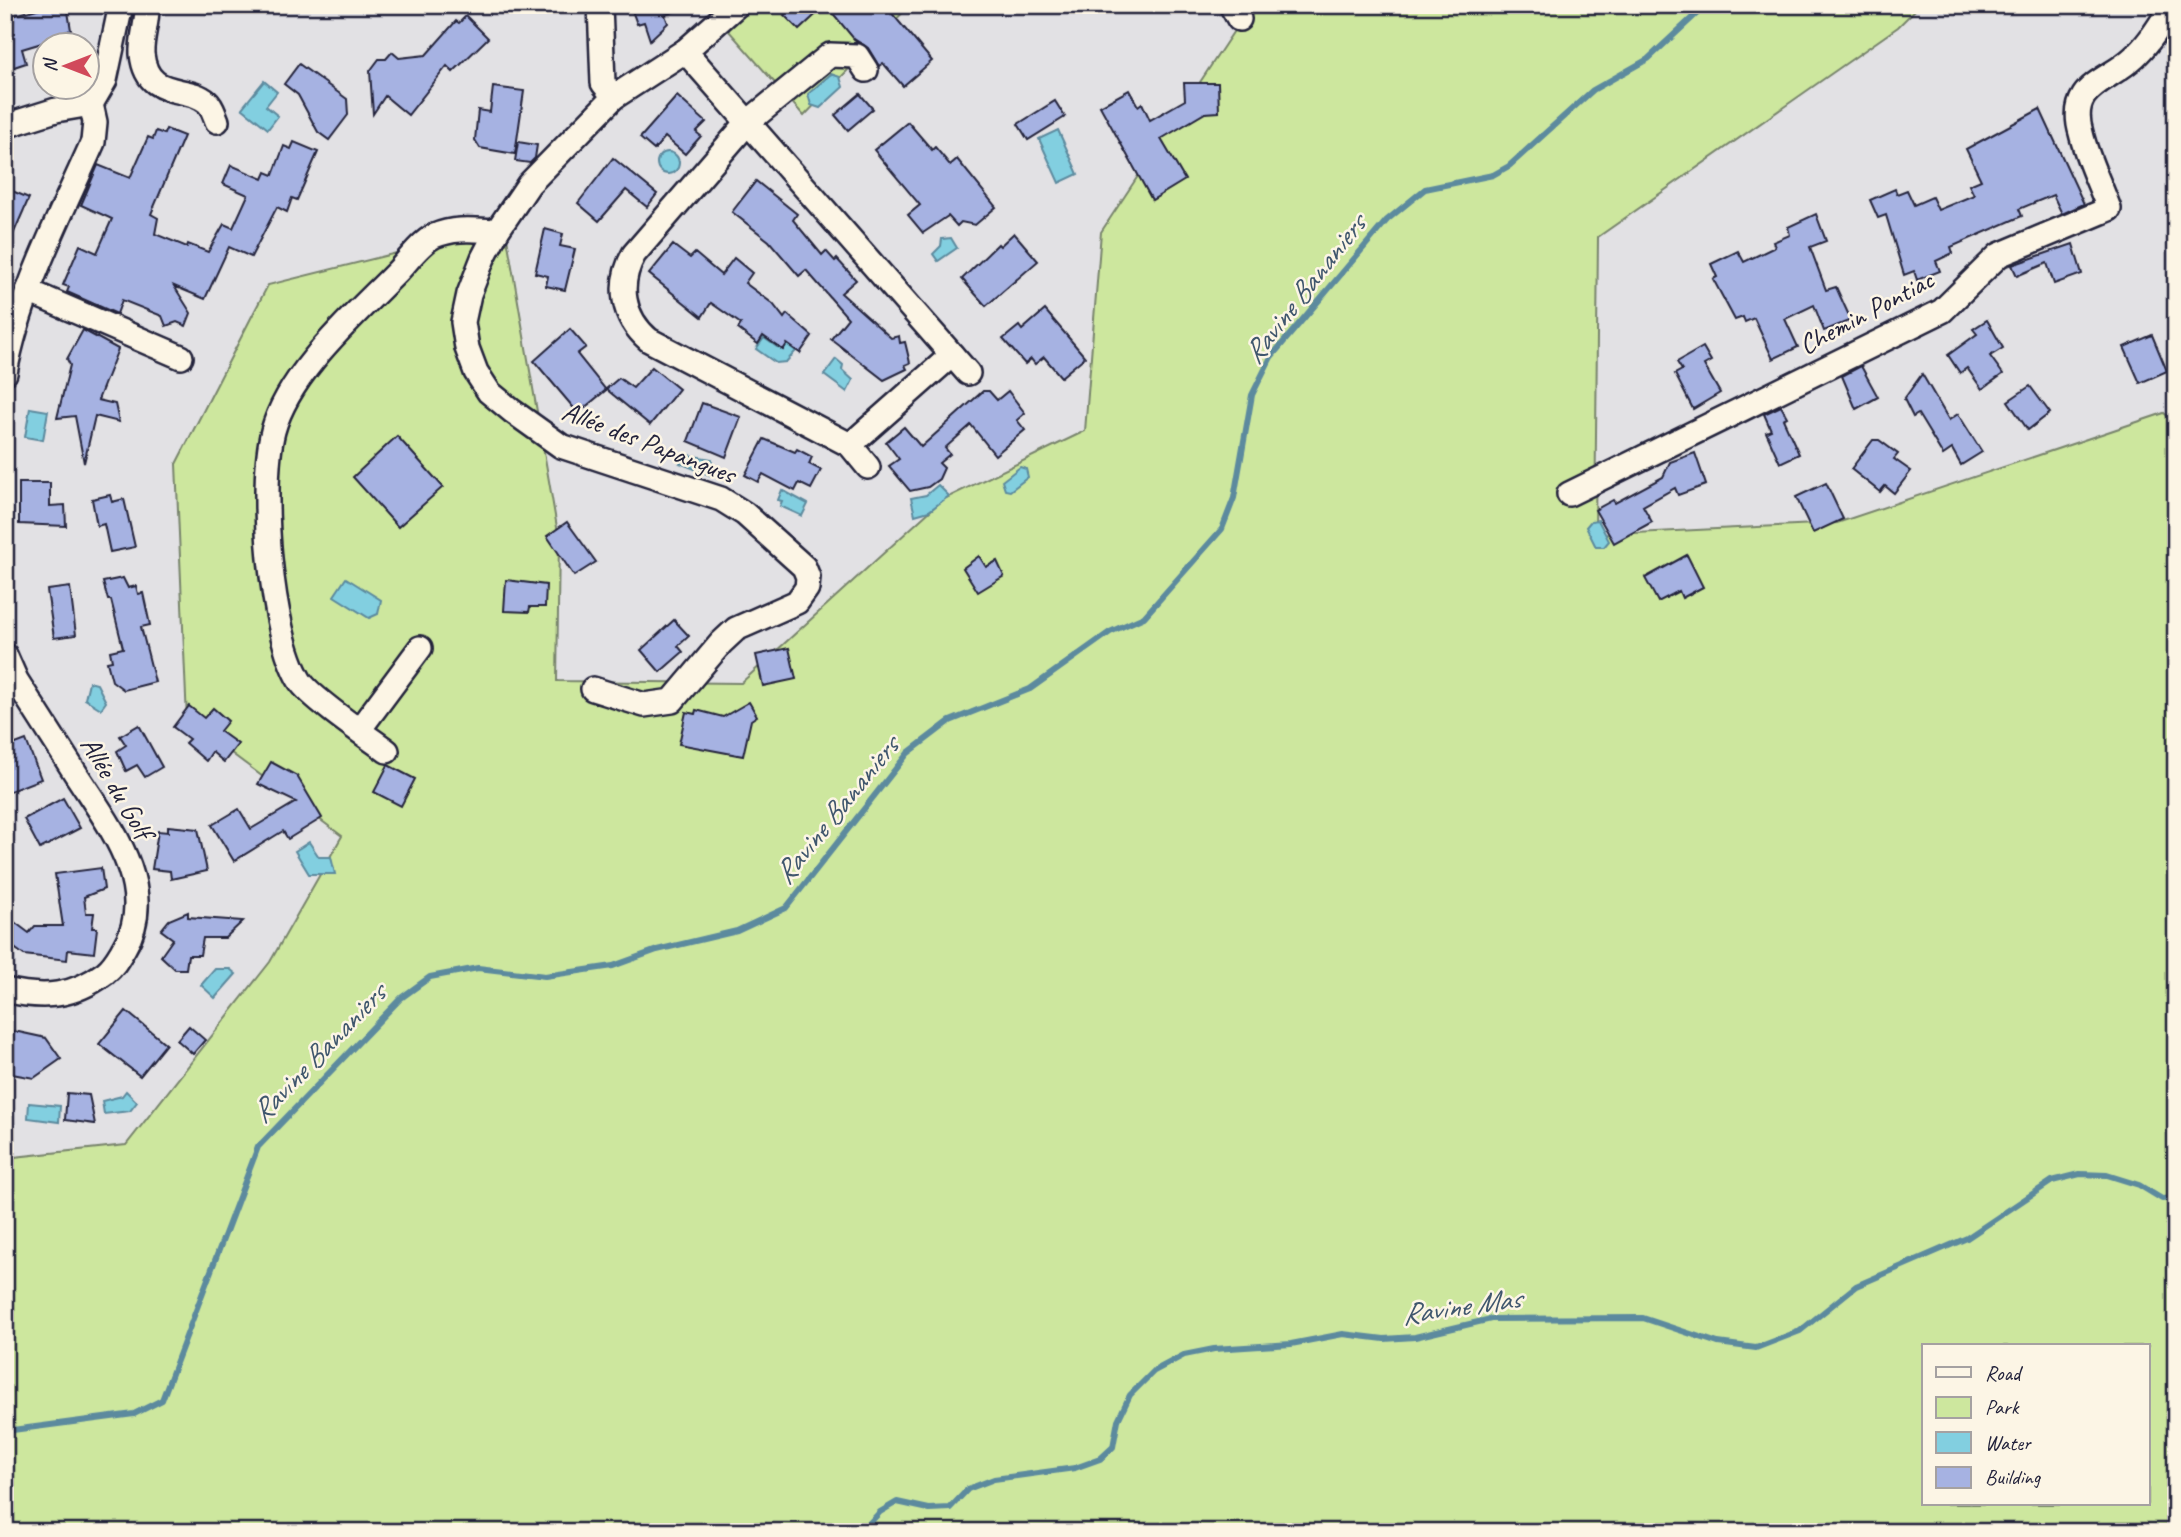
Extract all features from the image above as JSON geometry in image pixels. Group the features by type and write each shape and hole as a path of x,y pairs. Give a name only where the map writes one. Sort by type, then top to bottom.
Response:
{"street":[{"path":"5,373 11,341 28,291 93,142 95,122 91,104 105,80 121,5"},
{"path":"147,5 142,53 145,66 154,82 171,92 201,97 210,104 217,121"},
{"path":"600,5 603,83 614,97"},
{"name":"Allée des Papangues","path":"593,689 644,705 672,701 736,629 797,602 807,589 808,577 804,567 728,503 561,446 489,392 476,372 467,348 463,322 468,293 497,232 529,184 614,97 685,51 737,5"},
{"name":"Chemin Pontiac","path":"1569,494 1942,311 1999,255 2109,209 2080,132 2078,114 2083,97 2094,82 2131,60 2144,48 2173,5"},
{"path":"685,51 968,373"},
{"path":"866,70 857,56 830,55 748,122 635,254 627,267 624,300 638,331 660,348 850,445 868,467"},
{"path":"5,126 56,110 91,104"},
{"path":"387,751 301,682 281,628 270,548 267,486 274,430 299,378 337,333 432,237 455,229 497,232"},
{"path":"28,291 181,357"},
{"path":"850,445 952,355"},
{"path":"359,730 420,648"},
{"name":"Allée du Golf","path":"5,655 16,680 123,848 136,905 130,937 112,968 88,986 58,997 5,990"}],"green space":[{"path":"706,5 910,5 804,116"},
{"path":"1251,5 1920,5 1898,27 1598,237 1595,535 1837,523 2164,413 2176,423 2176,1532 5,1532 5,1158 126,1145 270,962 342,836 187,720 176,464 268,285 505,226 559,539 557,681 741,683 942,500 1085,431 1101,232"}],"water":[{"path":"831,74 840,77 843,87 820,108 811,105 808,94"},
{"path":"264,81 277,92 266,106 278,116 268,129 242,108"},
{"path":"1058,130 1078,174 1059,183 1039,139"},
{"path":"664,152 672,152 679,159 679,167 672,174 664,174 657,167 657,159"},
{"path":"951,238 957,248 938,261 933,254 941,246 942,239"},
{"path":"764,338 777,347 784,342 796,351 786,362 776,363 756,349"},
{"path":"836,359 843,365 842,370 853,380 847,392 824,375"},
{"path":"30,408 48,411 43,440 25,437"},
{"path":"687,455 712,459 710,475 680,463"},
{"path":"1020,467 1026,469 1028,477 1010,491 1005,490 1002,481"},
{"path":"938,485 949,496 929,511 915,515 911,498 926,495"},
{"path":"782,490 808,504 802,516 780,506 782,501 778,500"},
{"path":"1598,520 1609,541 1604,547 1596,547 1586,527 1591,521"},
{"path":"346,578 381,600 378,614 369,618 334,596"},
{"path":"89,682 97,684 106,702 101,709 85,699"},
{"path":"309,842 319,857 331,857 335,874 309,874 295,851"},
{"path":"215,969 230,969 236,974 215,998 201,985"},
{"path":"126,1091 137,1102 130,1111 104,1114 102,1101 122,1096"},
{"path":"29,1103 60,1106 59,1122 28,1118"}],"building":[{"path":"51,5 67,5 71,30 32,32 32,46 22,49 26,63 5,70 5,9 10,8 12,16"},
{"path":"630,5 684,5 684,8 665,15 668,23 650,40 644,22 637,24"},
{"path":"794,5 826,5 799,30 784,15"},
{"path":"826,5 885,5 932,61 903,86 883,63 879,66 868,48 854,39"},
{"path":"466,16 488,38 453,72 447,66 408,115 385,96 373,114 370,71 379,59 386,59 392,52 399,58 426,55 456,21 459,23"},
{"path":"299,64 347,99 348,115 329,140 318,132 298,95 284,84"},
{"path":"1184,83 1218,83 1219,112 1205,113 1161,139 1185,180 1152,200 1100,106 1129,90 1138,106 1142,103 1150,120 1185,100"},
{"path":"493,87 524,91 515,154 480,148 475,140 478,110 490,112"},
{"path":"860,94 873,109 848,130 835,115"},
{"path":"677,96 706,122 696,132 701,136 685,154 665,137 654,150 640,138"},
{"path":"1055,101 1065,117 1028,140 1018,124"},
{"path":"2040,109 2084,204 2062,214 2053,195 2019,209 2022,216 1951,247 1953,253 1936,261 1940,271 1917,280 1914,271 1904,275 1886,215 1878,218 1870,200 1895,189 1897,194 1907,190 1914,205 1932,197 1938,210 1974,195 1969,185 1981,180 1966,149"},
{"path":"908,122 932,150 935,147 950,165 957,159 996,207 975,225 961,222 957,226 948,216 923,233 908,215 920,205 874,150"},
{"path":"166,129 184,136 151,214 158,218 155,234 208,252 224,224 233,228 248,195 223,184 231,165 263,179 266,172 273,175 284,146 291,149 294,142 318,152 297,200 292,198 287,212 277,207 251,257 229,247 205,299 174,286 191,313 186,326 177,322 166,326 162,316 122,300 117,314 67,292 69,287 63,285 80,245 97,253 112,219 81,205 98,165 130,178 148,137 153,139 156,131 164,134"},
{"path":"518,142 537,145 535,158 530,163 515,161"},
{"path":"613,158 657,194 647,207 626,190 599,221 578,203"},
{"path":"756,181 797,214 793,220 822,255 826,251 835,261 837,259 856,280 841,293 891,338 899,336 900,343 905,342 910,363 905,365 907,369 884,380 831,339 848,318 806,270 799,276 769,241 732,212"},
{"path":"5,188 29,198 5,253"},
{"path":"1816,214 1826,241 1810,247 1826,290 1836,287 1851,320 1824,331 1814,305 1785,319 1798,347 1773,359 1754,318 1745,322 1743,317 1735,320 1713,279 1717,277 1711,264 1738,251 1744,262 1775,247 1773,242 1790,235 1788,227"},
{"path":"545,229 563,234 560,246 575,249 565,290 546,286 548,276 535,273"},
{"path":"1014,233 1038,261 986,306 962,279 998,244 1000,246"},
{"path":"2073,244 2082,274 2054,284 2047,263 2017,276 2012,265"},
{"path":"673,245 690,258 695,253 721,275 734,258 752,273 745,283 773,304 784,318 787,314 812,336 800,353 787,344 783,350 763,336 758,344 738,329 741,324 711,303 702,317 649,274"},
{"path":"1045,310 1085,357 1061,377 1044,357 1035,364 1031,359 1025,364 1003,339 1019,326 1022,330"},
{"path":"1987,320 2003,348 1990,356 2003,374 1982,389 1967,368 1960,373 1948,355 1977,334 1973,329"},
{"path":"570,329 586,347 577,354 606,390 578,413 534,361"},
{"path":"83,330 118,349 98,400 115,404 119,422 95,416 84,463 75,416 57,418 70,365 67,359"},
{"path":"2152,335 2167,371 2140,383 2124,347"},
{"path":"1703,347 1711,361 1704,365 1720,393 1693,409 1675,374 1682,370 1677,362"},
{"path":"1861,366 1878,397 1856,409 1842,376"},
{"path":"652,367 679,389 650,425 606,389 619,378 633,388"},
{"path":"1922,374 1949,420 1958,414 1982,452 1961,465 1952,449 1943,455 1918,414 1913,417 1904,399"},
{"path":"2030,386 2050,413 2028,430 2008,401"},
{"path":"983,391 989,391 997,400 1008,391 1025,413 1017,420 1025,430 995,455 971,425 945,448 950,454 939,463 944,468 939,479 928,487 910,491 889,466 899,459 886,442 904,427 921,447"},
{"path":"702,403 741,417 726,457 688,441"},
{"path":"1781,406 1787,417 1783,419 1799,454 1780,463 1766,432 1771,430 1764,414"},
{"path":"397,436 443,487 398,527 353,477"},
{"path":"764,439 795,452 797,449 812,457 809,464 821,470 811,489 799,483 795,491 763,474 758,482 745,475"},
{"path":"1873,440 1879,440 1898,454 1894,459 1911,471 1894,493 1885,486 1880,492 1851,469"},
{"path":"1695,453 1706,485 1678,495 1675,488 1643,506 1652,522 1614,543 1595,510 1613,500 1615,503 1663,477 1670,462"},
{"path":"19,483 50,483 50,506 65,505 66,526 19,524"},
{"path":"1826,483 1843,519 1813,533 1796,497"},
{"path":"110,495 112,502 124,499 135,547 110,552 104,524 97,526 92,499"},
{"path":"567,522 596,562 574,576 547,536"},
{"path":"1687,555 1703,587 1682,598 1679,591 1658,602 1645,578"},
{"path":"979,556 986,567 997,561 1004,576 978,592 963,568"},
{"path":"123,578 128,588 136,586 138,594 143,593 150,625 141,627 155,682 124,690 112,681 107,662 112,661 110,651 123,648 111,600 108,600 103,582"},
{"path":"506,580 546,585 545,607 530,607 529,612 504,611"},
{"path":"70,587 76,635 54,638 47,590"},
{"path":"674,620 689,636 678,646 683,652 660,672 641,650"},
{"path":"789,648 796,679 763,686 756,655"},
{"path":"749,702 757,716 751,720 743,756 679,744 686,712 695,714 696,710 723,717"},
{"path":"189,706 204,718 213,708 228,721 220,731 238,744 224,762 212,752 206,761 185,743 189,739 173,727"},
{"path":"139,725 162,767 145,777 137,765 126,771 117,751 126,745 120,736"},
{"path":"26,740 41,779 5,793 5,748"},
{"path":"271,762 297,776 322,818 288,839 283,831 234,861 212,825 239,809 251,829 296,802 258,784"},
{"path":"388,765 415,779 401,806 374,792"},
{"path":"63,798 80,828 40,849 24,819"},
{"path":"168,826 198,829 207,871 171,879 170,871 152,869 158,831 168,832"},
{"path":"101,868 104,889 84,897 86,913 94,913 92,928 97,928 94,953 68,950 67,960 24,955 5,941 5,915 29,933 35,926 63,926 55,874"},
{"path":"188,912 188,917 243,921 225,938 203,938 200,955 188,955 186,969 175,969 161,956 173,939 161,930 169,920"},
{"path":"126,1011 166,1044 140,1076 99,1044"},
{"path":"189,1026 205,1040 193,1054 177,1040"},
{"path":"14,1031 46,1038 61,1059 34,1078 12,1074 5,1065 5,1038"},
{"path":"67,1093 89,1095 95,1124 65,1120"}],"waterway":[{"name":"Ravine Bananiers","path":"5,1431 134,1414 162,1400 258,1147 401,998 430,977 478,968 545,976 613,966 657,950 737,931 786,908 908,753 950,721 1030,689 1110,632 1144,617 1222,529 1234,498 1252,395 1271,357 1387,220 1425,189 1493,175 1509,166 1593,90 1648,59 1706,5"},
{"name":"Ravine Mas","path":"861,1532 880,1512 897,1502 929,1509 950,1508 968,1489 994,1479 1075,1468 1100,1459 1113,1447 1118,1420 1130,1395 1154,1371 1184,1355 1214,1349 1291,1344 1343,1334 1384,1339 1415,1337 1491,1319 1643,1318 1718,1343 1756,1348 1800,1331 1856,1286 1967,1238 2052,1181 2080,1174 2107,1175 2139,1185 2162,1199 2176,1198"}]}
